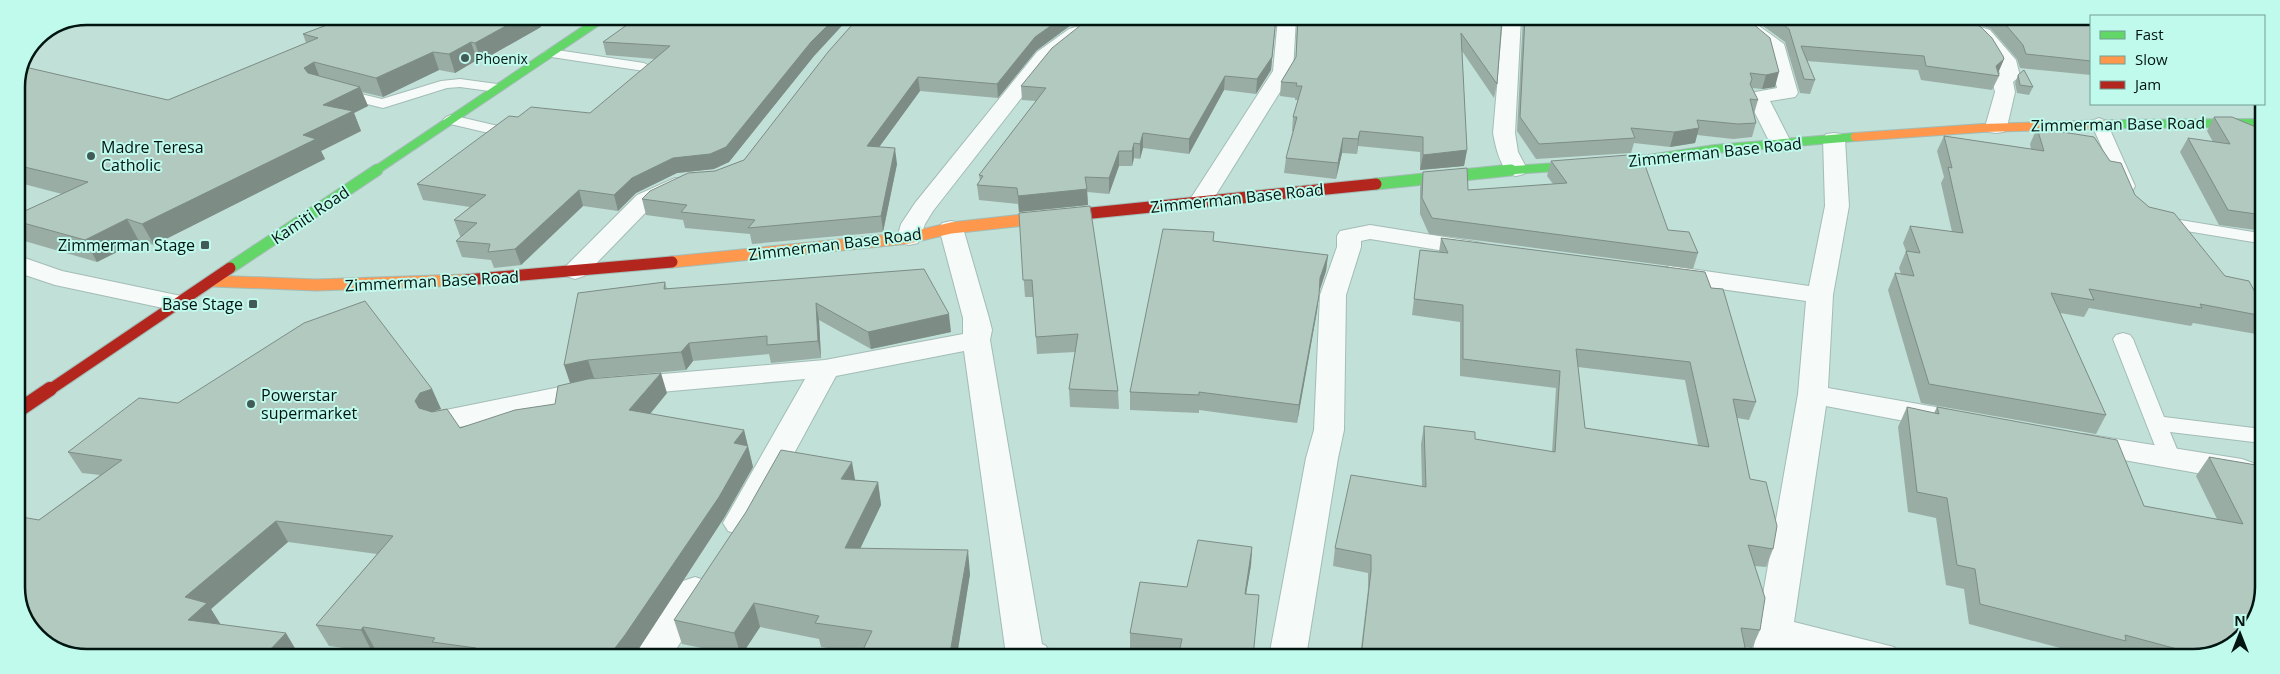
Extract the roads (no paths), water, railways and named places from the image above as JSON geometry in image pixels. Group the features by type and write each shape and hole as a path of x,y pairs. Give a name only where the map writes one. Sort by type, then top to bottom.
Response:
{"street":[{"name":"Kamiti Road","path":"25,406 451,120 589,25"},
{"path":"909,238 913,224 922,208 1044,56 1087,25"},
{"path":"1201,201 1283,71 1286,25"},
{"path":"1512,25 1504,133 1507,152 1516,169"},
{"path":"1746,25 1777,48 1788,93 1757,97 1780,144"},
{"path":"1955,25 1983,34 2006,60 2010,76 2002,80 2005,92 1996,127"},
{"name":"Zimmerman Base Road","path":"212,281 270,286 453,282 575,272 909,238 952,228 1516,169 1630,162 1715,149 1996,127 2099,123 2255,124"},
{"path":"1814,649 1772,644 1812,394 1820,295 1837,206 1834,139"},
{"path":"575,272 645,200 686,180 694,180"},
{"path":"952,228 976,318 978,330 976,340 1024,649"},
{"path":"1288,649 1322,458 1329,430 1333,295 1349,247 1349,236 1370,232 1434,244 1503,252"},
{"path":"25,266 55,277 177,303"},
{"path":"1651,272 1820,295"},
{"path":"441,421 594,389 825,369 976,340"},
{"path":"657,649 738,526 825,369"},
{"path":"1812,394 1964,422"},
{"path":"2062,440 2255,472"}],"lane":[{"path":"550,53 644,67"},
{"path":"330,90 383,104 446,84 460,83 497,88"},
{"path":"451,120 493,129"},
{"path":"2099,123 2138,207 2157,222 2253,237"},
{"path":"2123,339 2170,459"},
{"path":"2157,423 2255,435"}],"place":[{"name":"Phoenix","path":"465,58"},
{"name":"Madre Teresa Catholic","path":"91,156"},
{"name":"Zimmerman Stage","path":"205,245"},
{"name":"Base Stage","path":"253,304"},
{"name":"Powerstar supermarket","path":"251,404"}]}
